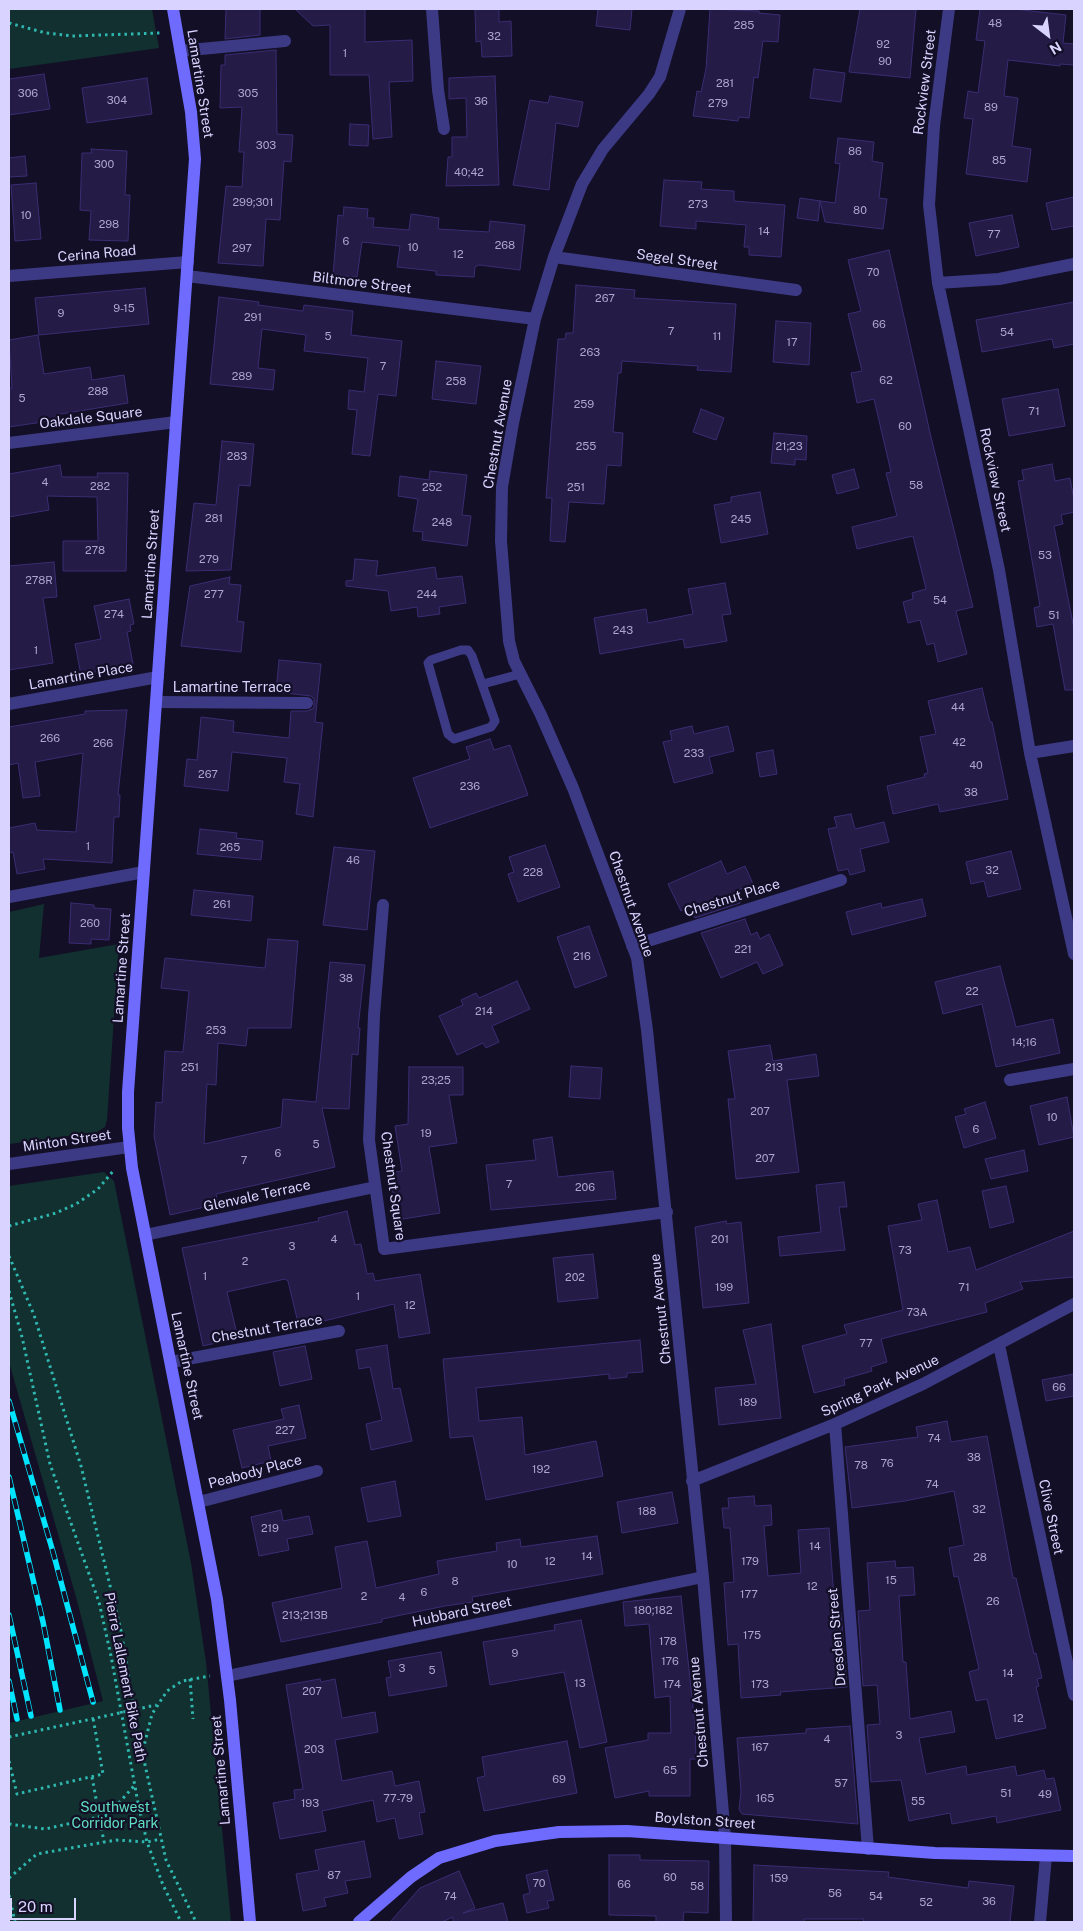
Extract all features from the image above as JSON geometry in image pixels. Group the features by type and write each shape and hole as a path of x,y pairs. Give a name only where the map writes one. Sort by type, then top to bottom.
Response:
{"street":[{"name":"Lamartine Street","path":"172,9 194,142 188,262 127,1105 129,1147 145,1235 216,1591 227,1676 250,1922"},
{"path":"432,9 438,90 444,129"},
{"name":"Chestnut Avenue","path":"680,9 660,78 603,149 582,184 554,258 535,319 502,487 501,541 509,641 514,661 541,715 573,788 637,958 667,1212 692,1481 703,1577 725,1837 726,1922"},
{"name":"Rockview Street","path":"949,9 934,126 929,205 938,283 999,570 1030,753 1074,954"},
{"path":"180,51 284,41"},
{"name":"Segel Street","path":"554,258 749,286 796,290"},
{"name":"Cerina Road","path":"9,276 188,262"},
{"path":"938,283 999,279 1074,264"},
{"name":"Biltmore Street","path":"187,276 535,319"},
{"name":"Oakdale Square","path":"9,444 176,422"},
{"name":"Lamartine Place","path":"9,704 158,677"},
{"name":"Lamartine Terrace","path":"156,702 307,703"},
{"path":"1030,753 1074,746"},
{"path":"9,897 144,872"},
{"name":"Chestnut Place","path":"632,946 842,880"},
{"name":"Chestnut Square","path":"383,905 374,1015 369,1140 384,1249 667,1212"},
{"path":"1010,1080 1074,1069"},
{"name":"Minton Street","path":"9,1164 129,1147"},
{"name":"Glenvale Terrace","path":"145,1235 374,1186"},
{"name":"Spring Park Avenue","path":"692,1481 835,1424 923,1384 1074,1304"},
{"name":"Chestnut Terrace","path":"171,1362 340,1331"},
{"name":"Clive Street","path":"999,1345 1074,1696"},
{"name":"Dresden Street","path":"835,1424 868,1849"},
{"name":"Peabody Place","path":"199,1502 317,1471"},
{"name":"Hubbard Street","path":"227,1676 703,1577"},
{"name":"Boylston Street","path":"359,1922 410,1878 439,1858 495,1841 538,1834 627,1830 964,1855 1074,1856"},
{"path":"1040,1922 1046,1856"}],"lane":[{"path":"468,650 483,684 494,725 454,739 451,738 428,664 431,660 468,650"},
{"path":"483,684 520,674"}],"path":[{"path":"9,23 66,36 160,33"},
{"path":"9,1226 51,1214 76,1204 98,1189 114,1170"},
{"path":"9,1256 34,1315 81,1466 118,1615 142,1753 161,1839 172,1877 196,1922"},
{"name":"Pierre Lallement Bike Path","path":"9,1291 22,1337 50,1464 99,1602 134,1785 148,1842 163,1885 181,1922"},
{"path":"142,1753 148,1726 156,1705 171,1687 190,1679 211,1676"},
{"path":"190,1679 193,1719"},
{"path":"9,1737 156,1705"},
{"path":"9,1761 16,1794 103,1774 93,1718"},
{"path":"92,1777 104,1842"},
{"path":"9,1824 45,1829 100,1818 108,1815 134,1785"},
{"path":"9,1878 37,1854 104,1842 127,1840 148,1842 161,1839"},
{"path":"9,1894 15,1922"}],"green space":[{"path":"9,9 152,9 159,48 9,69"},
{"path":"44,904 39,958 119,944 107,1120 105,1127 97,1132 9,1144 9,912"},
{"name":"Southwest Corridor Park","path":"104,1172 114,1181 191,1563 206,1662 231,1922 9,1922 9,1723 103,1701 76,1597 9,1362 9,1186"}],"building":[{"path":"226,9 260,9 260,35 225,39"},
{"path":"295,9 365,9 365,42 412,40 413,81 389,82 392,137 373,139 369,75 330,75 330,25 313,26"},
{"path":"475,9 499,9 499,22 511,21 512,56 482,57 481,41 476,42"},
{"path":"598,9 632,9 630,30 596,26"},
{"path":"710,9 759,11 759,13 780,15 778,42 763,41 758,78 754,77 749,118 739,117 738,121 693,116 697,91 701,92 706,69"},
{"path":"860,9 916,9 910,78 849,72"},
{"path":"980,9 1014,9 1066,15 1063,43 1074,44 1074,65 1060,64 1060,66 1008,60 1004,96 1018,98 1012,146 1031,149 1027,182 966,174 973,119 964,118 968,91 978,93 985,41 976,40"},
{"path":"276,50 277,134 293,135 291,162 284,161 280,220 266,219 263,266 218,263 226,186 242,187 244,152 239,152 242,107 220,108 221,65 225,65 225,55"},
{"path":"814,69 845,73 841,102 810,98"},
{"path":"44,74 50,109 9,115 9,79"},
{"path":"495,76 499,185 446,186 448,157 452,157 452,137 467,137 466,98 449,99 449,78"},
{"path":"147,78 152,114 87,123 82,88"},
{"path":"550,96 583,102 578,127 556,123 549,190 513,185 530,100 548,103"},
{"path":"350,124 369,125 368,146 349,145"},
{"path":"838,138 874,142 872,161 883,163 879,198 887,199 883,229 825,222 820,201 818,221 797,218 800,198 835,203 840,164 835,163"},
{"path":"91,149 127,151 125,195 130,195 128,241 89,240 91,211 80,210 82,153 92,153"},
{"path":"25,156 27,176 9,177 9,158"},
{"path":"664,180 702,182 701,189 734,191 734,201 785,205 781,257 749,255 749,247 744,247 746,225 696,221 696,229 660,226"},
{"path":"36,183 41,239 15,241 11,185"},
{"path":"1074,197 1074,226 1052,230 1046,203"},
{"path":"344,207 368,209 367,218 374,218 373,227 409,230 411,214 439,218 438,229 489,232 490,221 525,225 520,270 479,265 475,267 474,277 436,275 436,271 397,267 400,246 362,242 357,277 333,275 338,215 343,216"},
{"path":"1012,215 1019,247 976,256 969,223"},
{"path":"889,250 931,437 973,607 956,611 967,654 938,662 934,643 927,645 920,620 908,623 903,602 913,599 912,593 926,589 913,536 857,549 852,527 897,516 886,473 891,472 874,399 857,403 851,373 862,371 848,314 861,311 848,260"},
{"path":"576,285 635,290 634,298 736,304 731,372 697,370 698,366 622,361 621,373 618,373 613,432 623,433 621,466 607,465 604,504 569,502 565,542 550,541 552,498 546,498 558,339 565,339 566,333 573,333"},
{"path":"145,288 149,324 39,335 35,298"},
{"path":"219,297 259,302 258,305 303,311 304,305 353,311 351,335 402,341 396,396 378,394 370,456 352,454 357,410 348,409 349,390 364,392 368,358 304,351 306,335 262,329 258,368 275,370 273,390 210,384"},
{"path":"1074,302 1074,344 1054,348 1052,339 982,352 976,320"},
{"path":"776,321 811,323 809,365 773,362"},
{"path":"38,335 44,374 90,367 92,380 124,375 128,403 55,415 56,420 9,427 9,388 12,388 9,340"},
{"path":"436,361 481,366 476,404 432,399"},
{"path":"1058,389 1065,426 1009,436 1002,399"},
{"path":"701,409 724,418 716,440 693,432"},
{"path":"774,433 807,436 806,460 795,459 795,465 771,463"},
{"path":"222,441 254,444 250,486 239,485 231,570 186,571 194,503 216,505"},
{"path":"1052,464 1055,481 1070,478 1074,500 1074,512 1061,515 1063,524 1054,526 1074,629 1074,690 1065,690 1053,624 1037,627 1034,608 1040,606 1018,481 1024,480 1022,470"},
{"path":"60,465 62,477 98,477 97,473 128,473 126,571 63,571 63,541 98,541 97,497 47,496 49,510 9,517 9,474"},
{"path":"854,469 859,488 837,494 832,475"},
{"path":"430,471 467,475 462,515 471,516 467,546 422,540 423,532 413,531 418,499 398,496 400,476 429,480"},
{"path":"760,492 768,534 721,543 714,505 731,502 731,497"},
{"path":"355,559 378,561 376,576 435,567 437,579 462,576 466,603 439,607 440,614 418,617 417,607 391,611 388,591 346,586 346,581 353,580"},
{"path":"54,562 57,597 43,598 53,663 9,670 9,566"},
{"path":"230,577 229,584 241,585 237,621 244,622 241,652 181,646 190,586"},
{"path":"725,583 731,614 722,615 727,641 685,648 683,639 600,654 594,618 646,609 648,623 693,614 688,589"},
{"path":"129,599 134,624 130,625 131,631 127,632 133,664 81,675 75,644 101,639 94,606"},
{"path":"279,660 321,664 315,722 323,723 313,817 296,814 300,784 284,782 287,758 232,752 228,791 184,786 187,759 197,760 201,717 234,721 233,732 289,738 291,711 307,711 314,708 314,699 311,696 276,692"},
{"path":"982,688 990,722 992,722 1008,799 940,812 938,804 893,814 887,786 925,777 924,774 928,773 920,737 936,734 928,701"},
{"path":"127,710 118,795 120,795 119,817 114,817 112,863 43,859 45,869 17,874 13,852 9,853 9,828 35,823 37,830 76,832 83,753 35,762 40,796 23,798 18,763 9,765 9,727 85,714 85,711"},
{"path":"692,726 694,734 728,726 734,751 709,757 713,773 674,783 663,742 672,740 670,731"},
{"path":"490,739 494,750 510,745 528,795 430,828 413,778 470,759 466,747"},
{"path":"773,750 777,774 760,777 756,753"},
{"path":"851,814 855,829 884,822 889,842 860,849 865,871 850,875 848,869 838,871 828,829 837,827 834,817"},
{"path":"200,829 237,833 236,838 263,841 261,860 197,854"},
{"path":"545,845 560,887 518,902 508,874 514,872 509,857"},
{"path":"334,847 375,851 367,930 323,925"},
{"path":"1011,851 1021,889 988,897 984,881 971,884 966,862"},
{"path":"721,861 727,874 745,866 753,884 736,891 740,903 695,918 690,907 681,911 668,884"},
{"path":"194,890 253,896 251,921 191,915"},
{"path":"922,899 926,916 852,935 846,912 881,903 882,908"},
{"path":"71,903 94,905 94,908 111,909 109,940 91,939 91,944 69,943"},
{"path":"745,919 751,935 757,932 760,939 769,934 783,965 763,974 757,962 721,978 701,933"},
{"path":"589,926 607,976 575,988 557,937"},
{"path":"268,939 298,941 291,1028 248,1028 246,1046 218,1043 216,1085 207,1084 204,1144 281,1127 283,1099 316,1102 330,962 365,965 358,1028 360,1028 358,1055 352,1054 349,1109 322,1108 335,1167 216,1194 218,1204 170,1215 154,1136 156,1102 162,1103 165,1051 183,1052 189,991 161,988 165,958 265,968"},
{"path":"1000,966 1016,1027 1053,1019 1060,1053 996,1067 982,1004 943,1014 935,982"},
{"path":"517,981 530,1009 492,1026 499,1042 486,1048 483,1043 457,1055 439,1016 463,1005 461,1000 476,993 479,998"},
{"path":"770,1045 773,1061 816,1054 819,1076 787,1080 799,1172 736,1179 728,1099 735,1099 728,1051"},
{"path":"571,1066 602,1068 600,1099 569,1097"},
{"path":"409,1067 463,1067 463,1095 449,1095 457,1143 429,1147 440,1213 397,1220 390,1173 402,1171 395,1126 408,1124"},
{"path":"1067,1097 1074,1137 1039,1145 1030,1106"},
{"path":"985,1102 996,1138 964,1148 955,1117 966,1114 964,1109"},
{"path":"552,1137 558,1177 613,1171 616,1199 491,1210 486,1165 536,1160 533,1140"},
{"path":"1024,1150 1028,1171 991,1179 985,1159"},
{"path":"844,1182 847,1207 839,1207 845,1250 780,1256 778,1237 821,1232 816,1185"},
{"path":"1006,1186 1014,1222 990,1228 982,1191"},
{"path":"937,1200 948,1252 970,1247 976,1270 1074,1231 1074,1277 1020,1282 1023,1289 985,1303 987,1312 881,1339 887,1362 871,1367 872,1371 844,1379 845,1385 814,1393 802,1346 847,1334 844,1325 903,1310 888,1226 922,1220 918,1204"},
{"path":"347,1211 355,1245 361,1244 367,1274 373,1273 375,1281 420,1274 430,1333 399,1338 394,1304 299,1327 288,1281 285,1279 227,1292 238,1338 203,1346 182,1248 319,1221 318,1218"},
{"path":"726,1221 727,1224 741,1222 749,1303 703,1308 695,1227"},
{"path":"593,1254 598,1298 558,1302 553,1258"},
{"path":"771,1324 781,1418 719,1425 715,1388 756,1384 743,1330"},
{"path":"640,1340 643,1372 627,1373 627,1377 609,1379 609,1374 476,1388 479,1421 522,1417 525,1455 596,1441 603,1476 486,1500 473,1436 450,1438 443,1359"},
{"path":"387,1345 393,1389 400,1388 412,1441 371,1450 366,1424 382,1420 370,1367 359,1369 356,1350"},
{"path":"305,1346 312,1379 280,1386 273,1352"},
{"path":"1074,1374 1074,1396 1046,1401 1042,1380"},
{"path":"299,1405 306,1438 268,1446 271,1461 242,1468 233,1430 284,1419 281,1409"},
{"path":"947,1421 951,1442 987,1436 1013,1578 1016,1578 1034,1654 1036,1653 1042,1678 1037,1679 1039,1686 1036,1687 1046,1728 996,1739 987,1699 976,1701 969,1672 979,1669 958,1576 954,1577 949,1548 964,1545 954,1491 905,1501 852,1508 845,1447 918,1437 916,1427"},
{"path":"395,1481 401,1516 368,1522 361,1488"},
{"path":"672,1492 678,1523 622,1533 617,1502"},
{"path":"754,1496 755,1506 771,1505 772,1525 764,1526 768,1576 801,1573 798,1530 829,1528 835,1613 841,1612 847,1687 780,1692 781,1695 741,1698 738,1644 728,1645 724,1583 734,1582 730,1528 724,1528 722,1508 729,1508 728,1498"},
{"path":"281,1510 283,1521 309,1516 313,1534 287,1539 289,1550 259,1556 251,1517"},
{"path":"597,1536 603,1574 472,1597 473,1602 382,1619 382,1622 281,1642 272,1603 342,1588 335,1547 367,1541 376,1588 439,1574 437,1561 497,1551 496,1543 520,1539 521,1547"},
{"path":"895,1561 896,1568 913,1567 915,1595 899,1596 903,1662 906,1662 910,1719 951,1711 955,1732 919,1738 926,1774 966,1766 967,1775 1015,1766 1017,1776 1044,1770 1046,1779 1054,1778 1061,1810 997,1823 996,1816 952,1824 950,1813 909,1821 901,1780 871,1782 867,1725 880,1724 877,1685 863,1686 858,1611 870,1610 867,1563"},
{"path":"681,1596 695,1725 696,1759 690,1759 690,1796 649,1796 649,1791 615,1798 605,1748 648,1740 648,1733 671,1733 670,1696 655,1698 649,1624 625,1626 623,1602"},
{"path":"581,1620 607,1742 580,1748 564,1672 490,1685 483,1642 555,1630 554,1625"},
{"path":"441,1652 447,1686 389,1696 386,1678 391,1677 388,1661"},
{"path":"320,1679 321,1682 335,1679 342,1718 375,1712 378,1732 335,1740 342,1781 392,1771 395,1786 419,1781 425,1812 419,1813 423,1834 399,1839 395,1818 377,1822 373,1800 322,1811 326,1831 280,1839 273,1803 295,1799 294,1790 303,1789 286,1685"},
{"path":"850,1726 858,1824 742,1814 739,1809 741,1792 737,1738 806,1733 806,1729"},
{"path":"567,1741 577,1793 484,1811 477,1778 485,1776 482,1757"},
{"path":"364,1841 371,1877 345,1881 348,1893 324,1898 326,1906 303,1911 296,1874 319,1870 315,1850"},
{"path":"609,1855 640,1855 640,1860 709,1861 708,1913 684,1912 683,1922 656,1922 656,1916 609,1915"},
{"path":"754,1865 889,1872 888,1877 968,1888 969,1881 1014,1886 1010,1922 863,1922 864,1919 804,1919 804,1922 753,1922"},
{"path":"547,1870 554,1900 547,1901 549,1908 527,1913 523,1895 530,1893 526,1875"},
{"path":"459,1871 475,1908 463,1913 503,1903 508,1922 453,1922 453,1917 442,1922 390,1922 420,1888"}],"railway":[{"path":"9,1401 53,1552 93,1702"},
{"path":"9,1477 43,1622 60,1710"},
{"path":"9,1615 31,1716"},
{"path":"9,1681 17,1719"}]}
